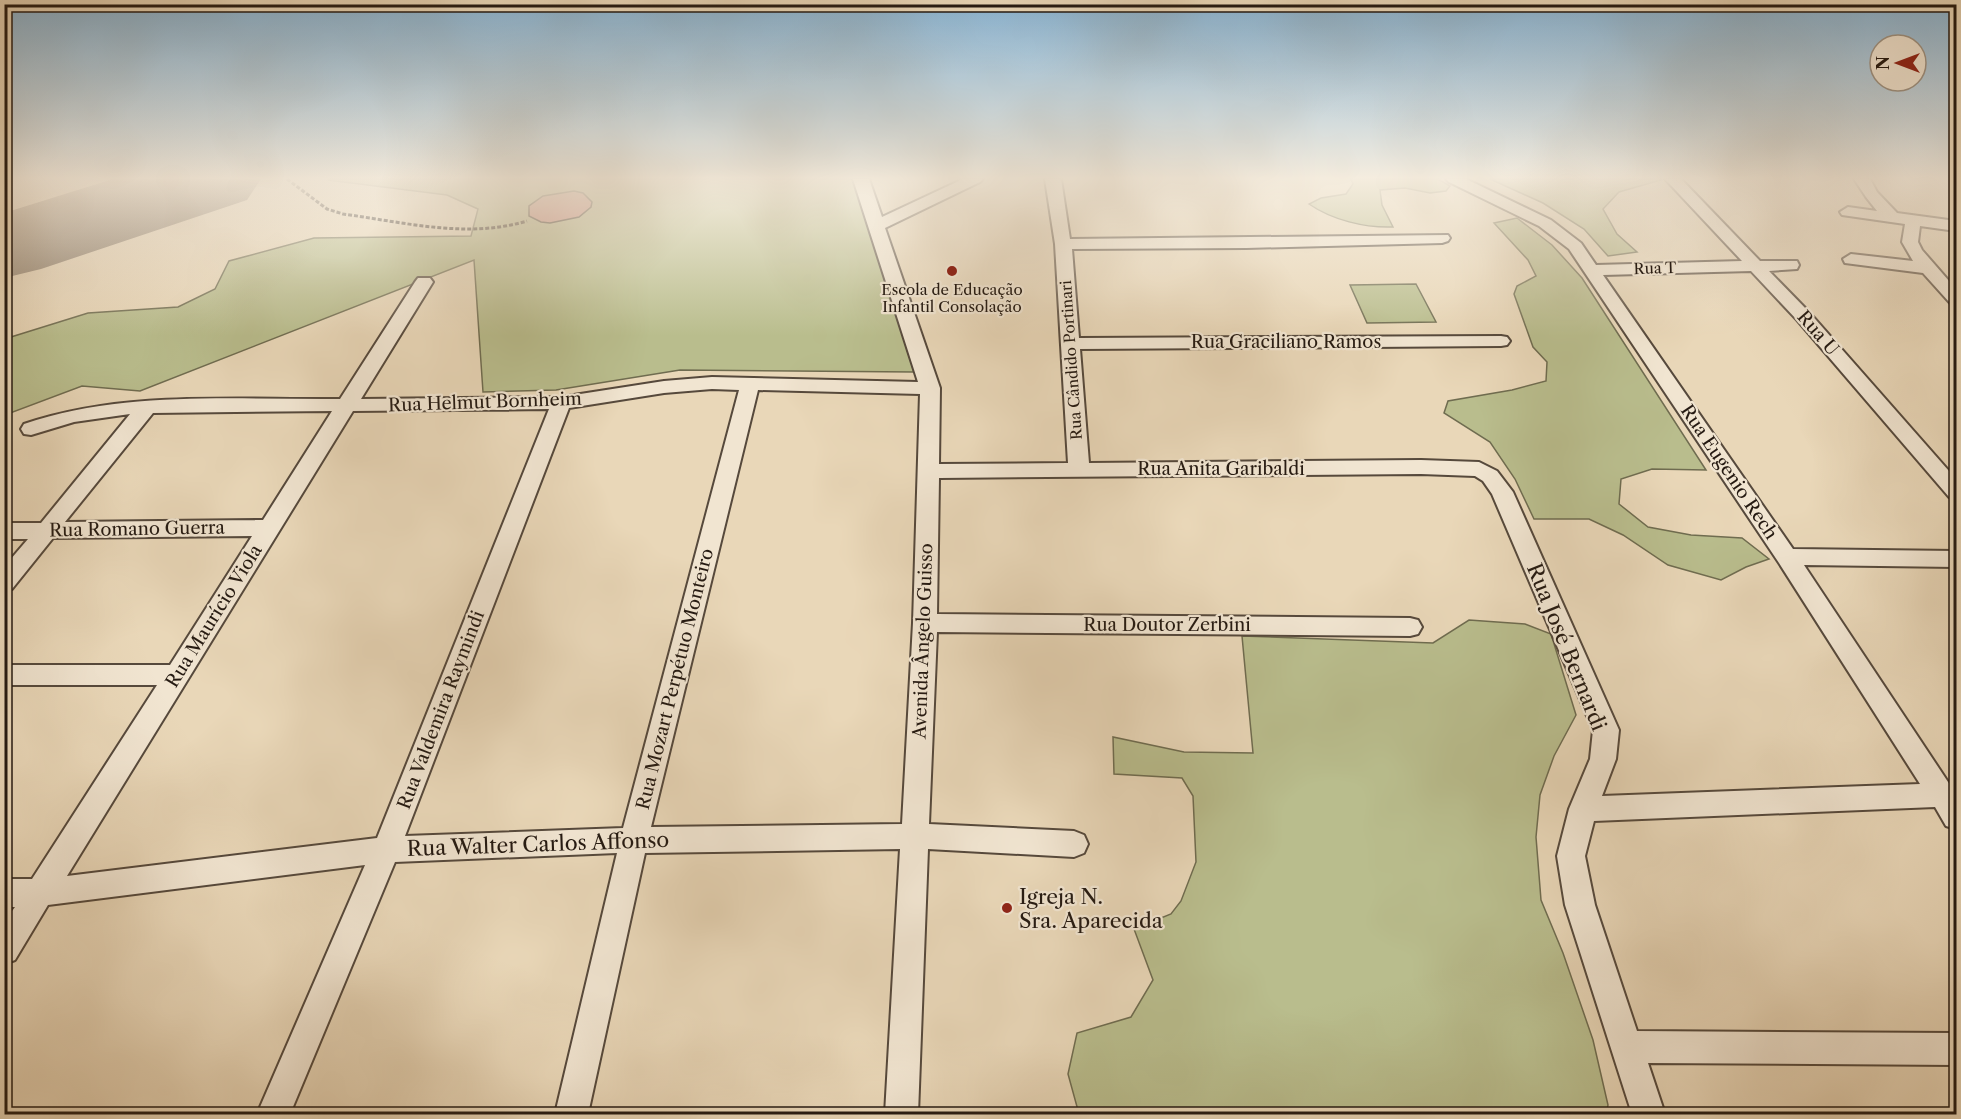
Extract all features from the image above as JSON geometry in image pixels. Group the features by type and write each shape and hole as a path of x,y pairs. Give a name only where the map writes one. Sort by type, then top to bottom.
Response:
{"street":[{"name":"Avenida Ângelo Guisso","path":"878,231 930,388 925,623 902,1114"},
{"name":"Rua Cândido Portinari","path":"1061,231 1079,470"},
{"name":"Rua Eugenio Rech","path":"1556,231 1575,246 1592,270 1787,557 1949,806"},
{"name":"Rua U","path":"1722,231 1803,316 1956,492"},
{"path":"1912,231 1910,242 1928,268 1956,299"},
{"path":"1063,244 1246,243 1442,238"},
{"path":"1851,259 1928,268"},
{"name":"Rua T","path":"1592,270 1791,265"},
{"name":"Rua Maurício Viola","path":"4,950 424,282"},
{"name":"Rua Graciliano Ramos","path":"1070,344 1501,341"},
{"name":"Rua Helmut Bornheim","path":"31,429 64,417 98,410 147,407 561,403 664,387 712,384 930,388"},
{"name":"Rua Mozart Perpétuo Monteiro","path":"572,1114 634,840 750,385"},
{"name":"Rua Valdemira Raymindi","path":"274,1114 386,850 561,403"},
{"path":"4,583 147,407"},
{"name":"Rua Anita Garibaldi","path":"929,471 1420,467 1479,469 1490,476 1502,492"},
{"name":"Rua José Bernardi","path":"1502,492 1606,730 1603,759 1583,808 1571,856 1580,905 1648,1114"},
{"name":"Rua Romano Guerra","path":"4,531 269,528"},
{"path":"1787,557 1956,559"},
{"name":"Rua Doutor Zerbini","path":"925,623 1410,627"},
{"path":"4,675 178,675"},
{"path":"1583,808 1949,806"},
{"name":"Rua Walter Carlos Affonso","path":"4,893 39,893 386,850 634,840 914,836 1074,844"},
{"path":"1626,1047 1956,1049"}],"green space":[{"path":"472,231 870,231 914,372 680,370 556,390 483,392 474,260 140,391 82,386 5,415 5,341 11,337 88,313 178,307 215,289 229,261 314,238 471,236"},
{"path":"1502,231 1534,231 1552,245 1582,278 1706,470 1652,469 1621,479 1619,504 1648,527 1691,535 1742,538 1769,559 1746,567 1721,580 1668,565 1623,535 1589,519 1534,519 1515,479 1490,442 1444,413 1448,401 1512,390 1546,381 1547,362 1533,347 1514,294 1517,286 1536,276 1528,260"},
{"path":"1586,231 1615,231 1637,252 1608,256"},
{"path":"1416,284 1436,322 1367,323 1350,285"},
{"path":"1469,620 1525,624 1551,634 1576,715 1554,756 1540,795 1536,837 1541,900 1563,953 1593,1040 1608,1105 1606,1114 1079,1114 1068,1074 1077,1033 1131,1017 1153,980 1134,929 1171,914 1181,901 1196,862 1193,796 1182,778 1114,774 1113,737 1184,752 1253,753 1242,636 1433,643"}],"runway":[{"path":"4,247 53,231"}],"place":[{"name":"Escola de Educação Infantil Consolação","path":"952,271"},
{"name":"Igreja N. Sra. Aparecida","path":"1007,908"}]}
